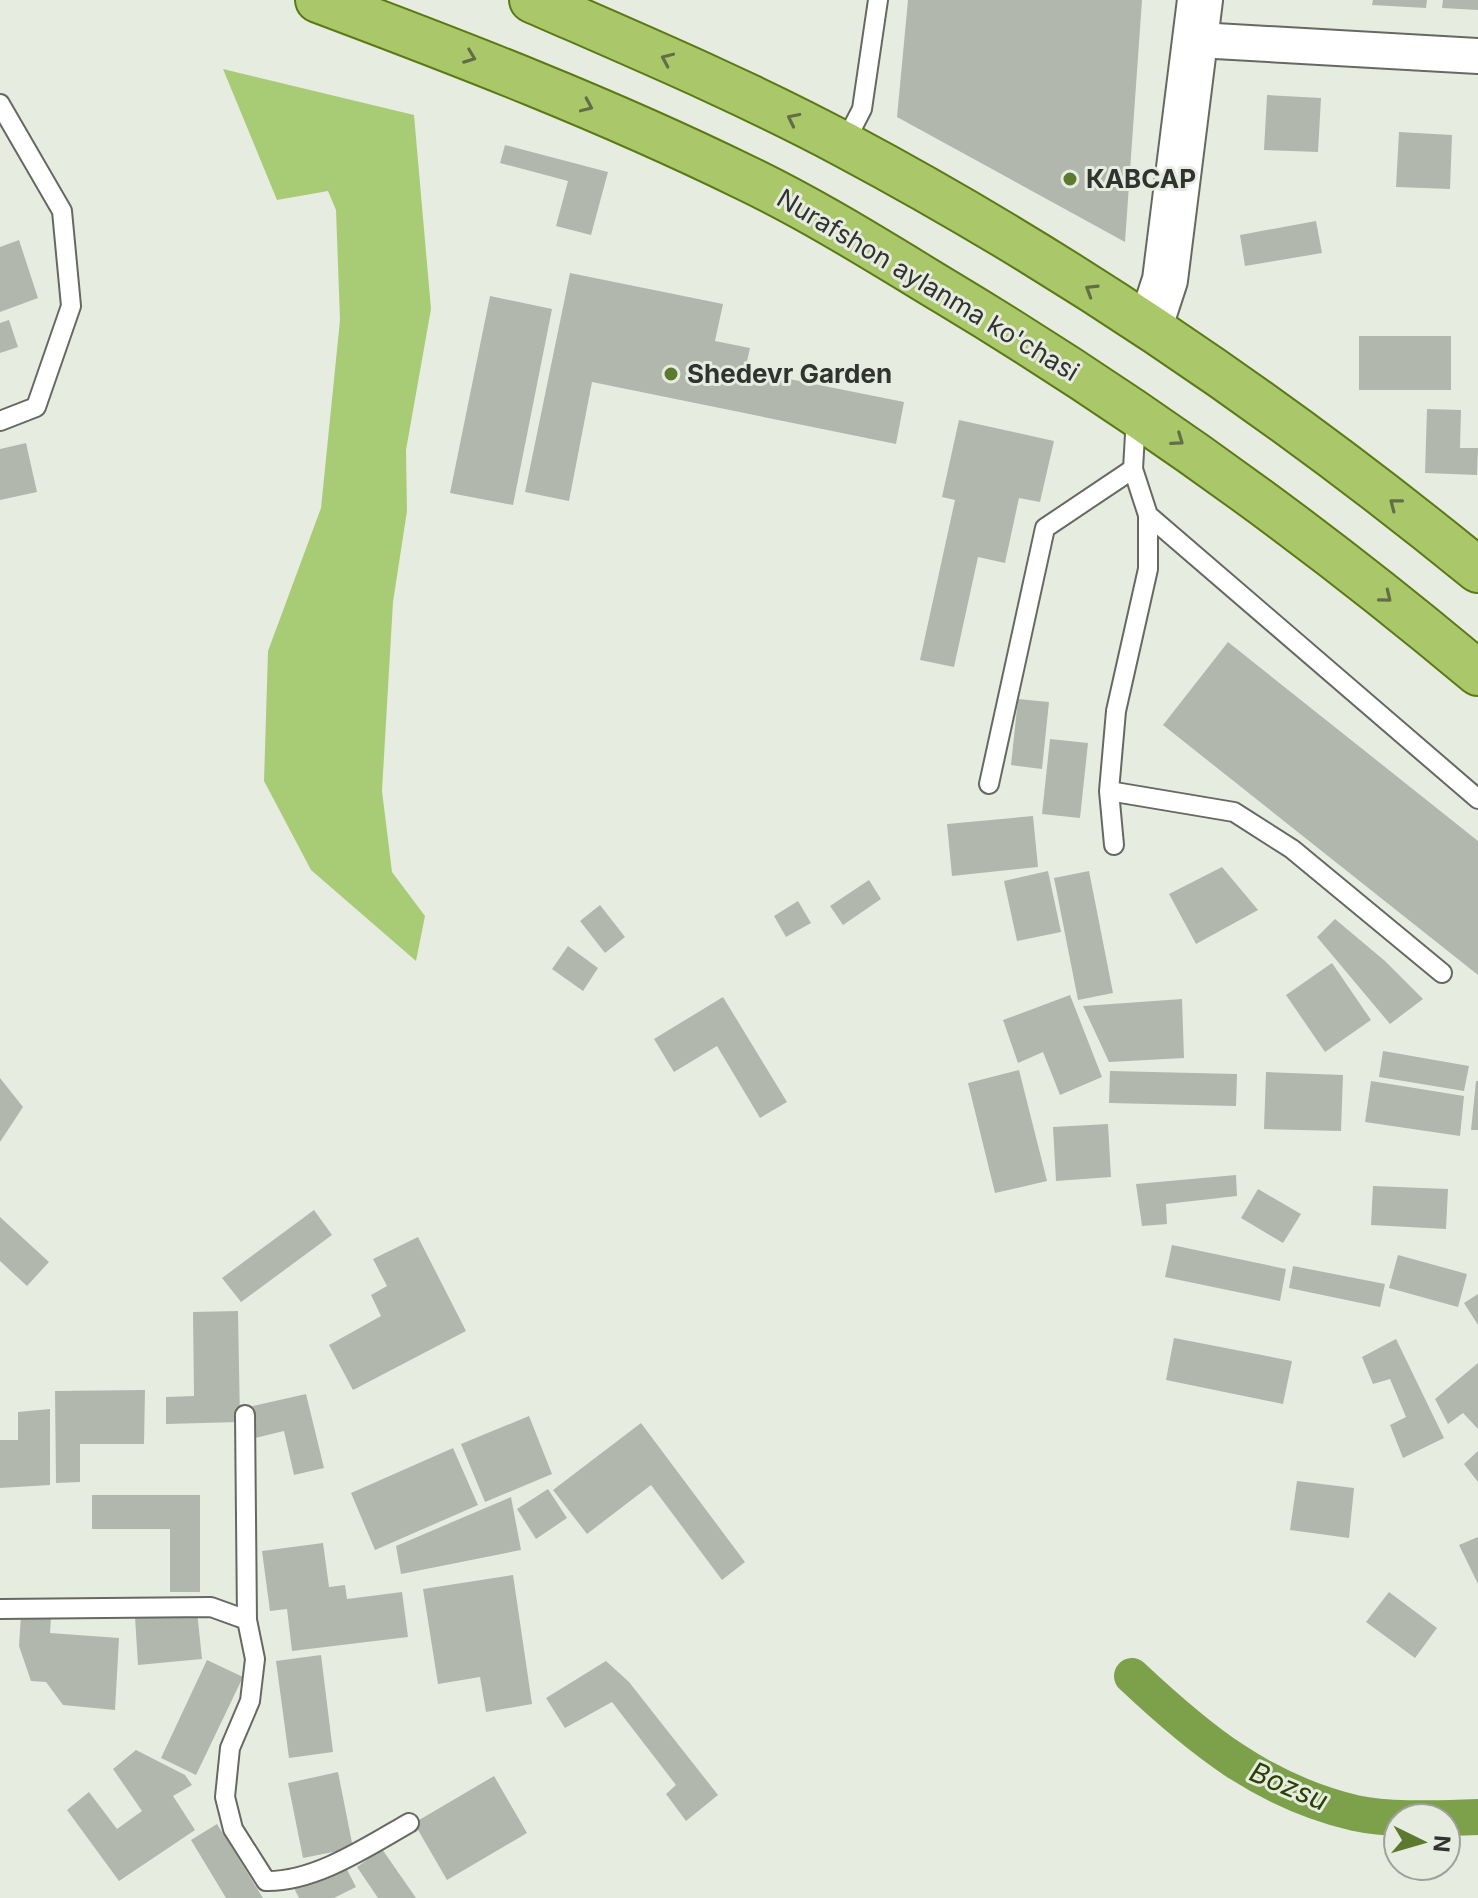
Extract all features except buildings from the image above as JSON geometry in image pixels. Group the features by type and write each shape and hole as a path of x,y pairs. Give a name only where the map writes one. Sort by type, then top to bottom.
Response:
{"main road":[{"name":"Nurafshon aylanma ko'chasi","path":"318,0 416,20 516,75 745,177 839,227 1136,410 1321,545 1478,673"},
{"path":"532,0 844,144 1150,326 1345,464 1478,570"}],"street":[{"path":"1150,326 1165,280 1199,20 1478,56"}],"lane":[{"path":"844,144 862,109 878,0"},
{"path":"0,104 62,211 71,306 36,407 0,421"},
{"path":"1114,845 1109,791 1116,711 1148,569 1148,515 1133,469 1136,410"},
{"path":"989,784 1045,528 1133,469"},
{"path":"1148,515 1478,799"},
{"path":"1109,791 1234,812 1292,849 1442,973"},
{"path":"245,1415 247,1620 255,1659 250,1701 230,1748 225,1797 233,1829 266,1881 285,1882 353,1855 409,1823"},
{"path":"0,1609 211,1607 247,1620"}],"green space":[{"path":"223,69 414,115 431,309 406,450 407,511 393,602 382,791 392,872 425,916 416,961 311,870 264,781 268,651 321,508 340,320 336,210 328,191 277,200"}],"waterway":[{"name":"Bozsu","path":"1132,1676 1207,1741 1261,1777 1290,1791 1369,1816 1478,1817"}],"place":[{"name":"КАВСАР","path":"1070,179"},
{"name":"Shedevr Garden","path":"671,374"}]}
